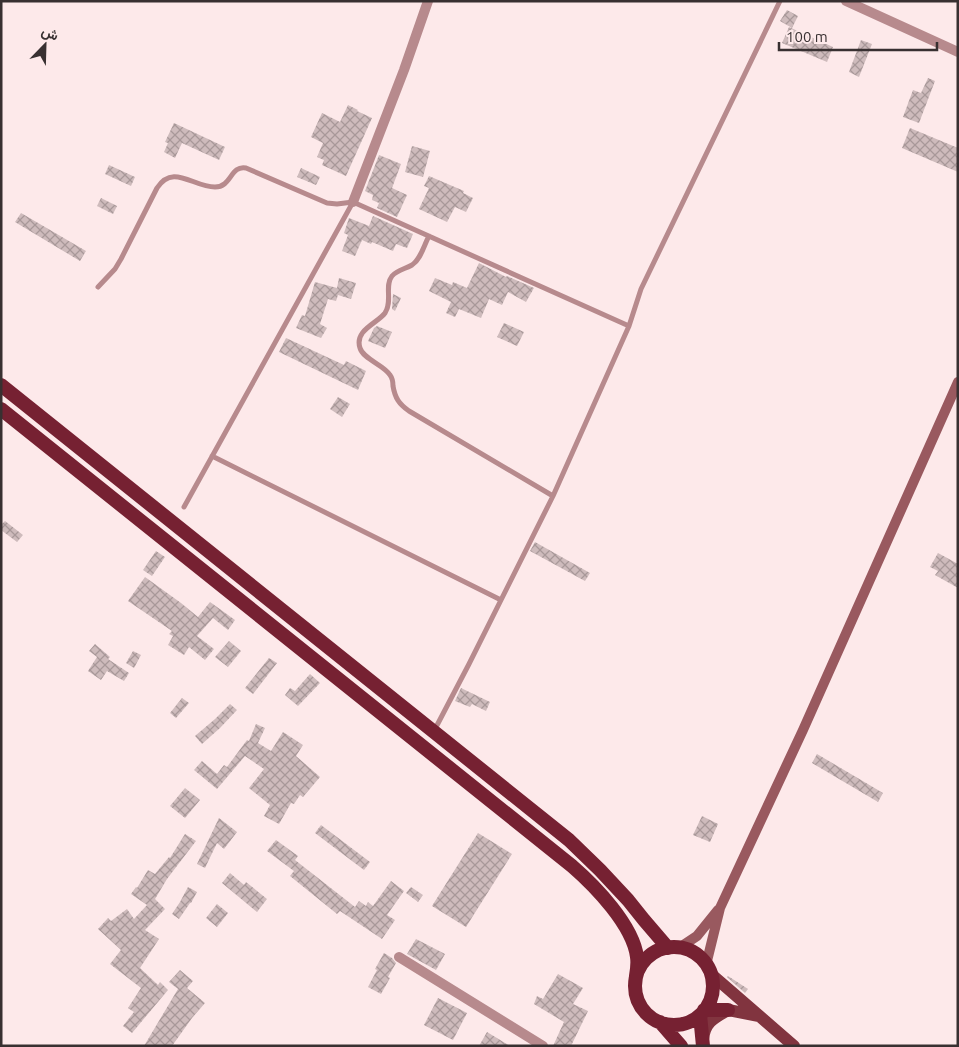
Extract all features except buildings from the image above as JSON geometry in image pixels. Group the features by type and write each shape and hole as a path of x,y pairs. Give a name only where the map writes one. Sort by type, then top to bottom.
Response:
{"highway":[{"path":"1,385 569,840 600,870 644,920 674,948"},
{"path":"1,409 590,882 621,921 632,940 637,957 635,987 637,998 642,1008 650,1017 670,1024 681,1024 691,1021 702,1013 710,999 713,987 709,970 699,956 690,950 674,948 657,951 648,957 636,976"},
{"path":"702,1013 728,1010"},
{"path":"702,1013 703,1043"},
{"path":"660,1022 681,1046"}],"main road":[{"path":"674,948 697,936 720,908 803,730 958,382"},
{"path":"720,908 709,970 794,1046"},
{"path":"703,1043 705,1028 708,1024 728,1010 761,1017"}],"street":[{"path":"353,202 404,70 428,1"},
{"path":"846,1 958,52"},
{"path":"399,957 543,1046"}],"lane":[{"path":"434,732 553,496 629,326 642,289 780,1"},
{"path":"98,287 115,269 161,182 167,177 176,176 207,186 218,187 228,182 236,170 242,167 327,202 336,204 353,202 629,326"},
{"path":"184,507 353,202"},
{"path":"428,236 416,261 395,273 389,282 389,300 386,311 379,320 365,329 360,339 362,352 386,370 392,377 396,398 403,407 553,496"},
{"path":"212,456 501,600"}]}
